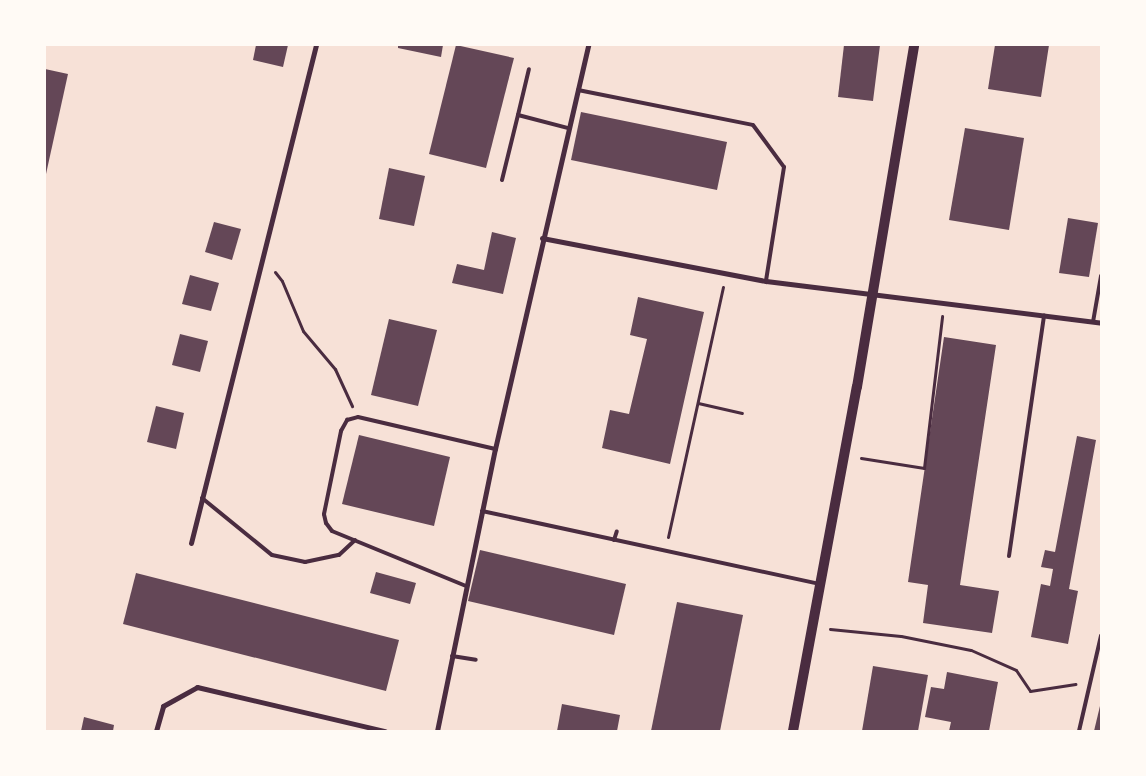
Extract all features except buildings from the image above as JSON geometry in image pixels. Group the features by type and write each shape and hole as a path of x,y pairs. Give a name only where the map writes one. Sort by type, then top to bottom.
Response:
{"main road":[{"path":"793,731 810,627 873,295 914,45"}],"street":[{"path":"191,543 316,45"},
{"path":"437,731 495,449 542,238 588,45"},
{"path":"542,238 766,281 1101,323"},
{"path":"156,731 163,706 197,687 385,731"}],"lane":[{"path":"502,180 530,69"},
{"path":"578,90 753,125 784,167 766,281"},
{"path":"518,115 568,128"},
{"path":"1093,322 1101,276"},
{"path":"1009,556 1044,316"},
{"path":"466,586 332,531 324,514 341,431 347,420 358,418 495,449"},
{"path":"202,498 272,555 305,562 339,555 354,540"},
{"path":"482,512 819,584"},
{"path":"614,540 617,532"},
{"path":"1079,731 1101,636"},
{"path":"452,656 476,660"}],"path":[{"path":"263,256 282,281 302,331 335,369 358,418"},
{"path":"665,551 726,274"},
{"path":"844,454 924,468 943,302"},
{"path":"698,403 742,413"},
{"path":"810,627 901,636 971,650 1016,670 1030,692 1090,682"}]}
